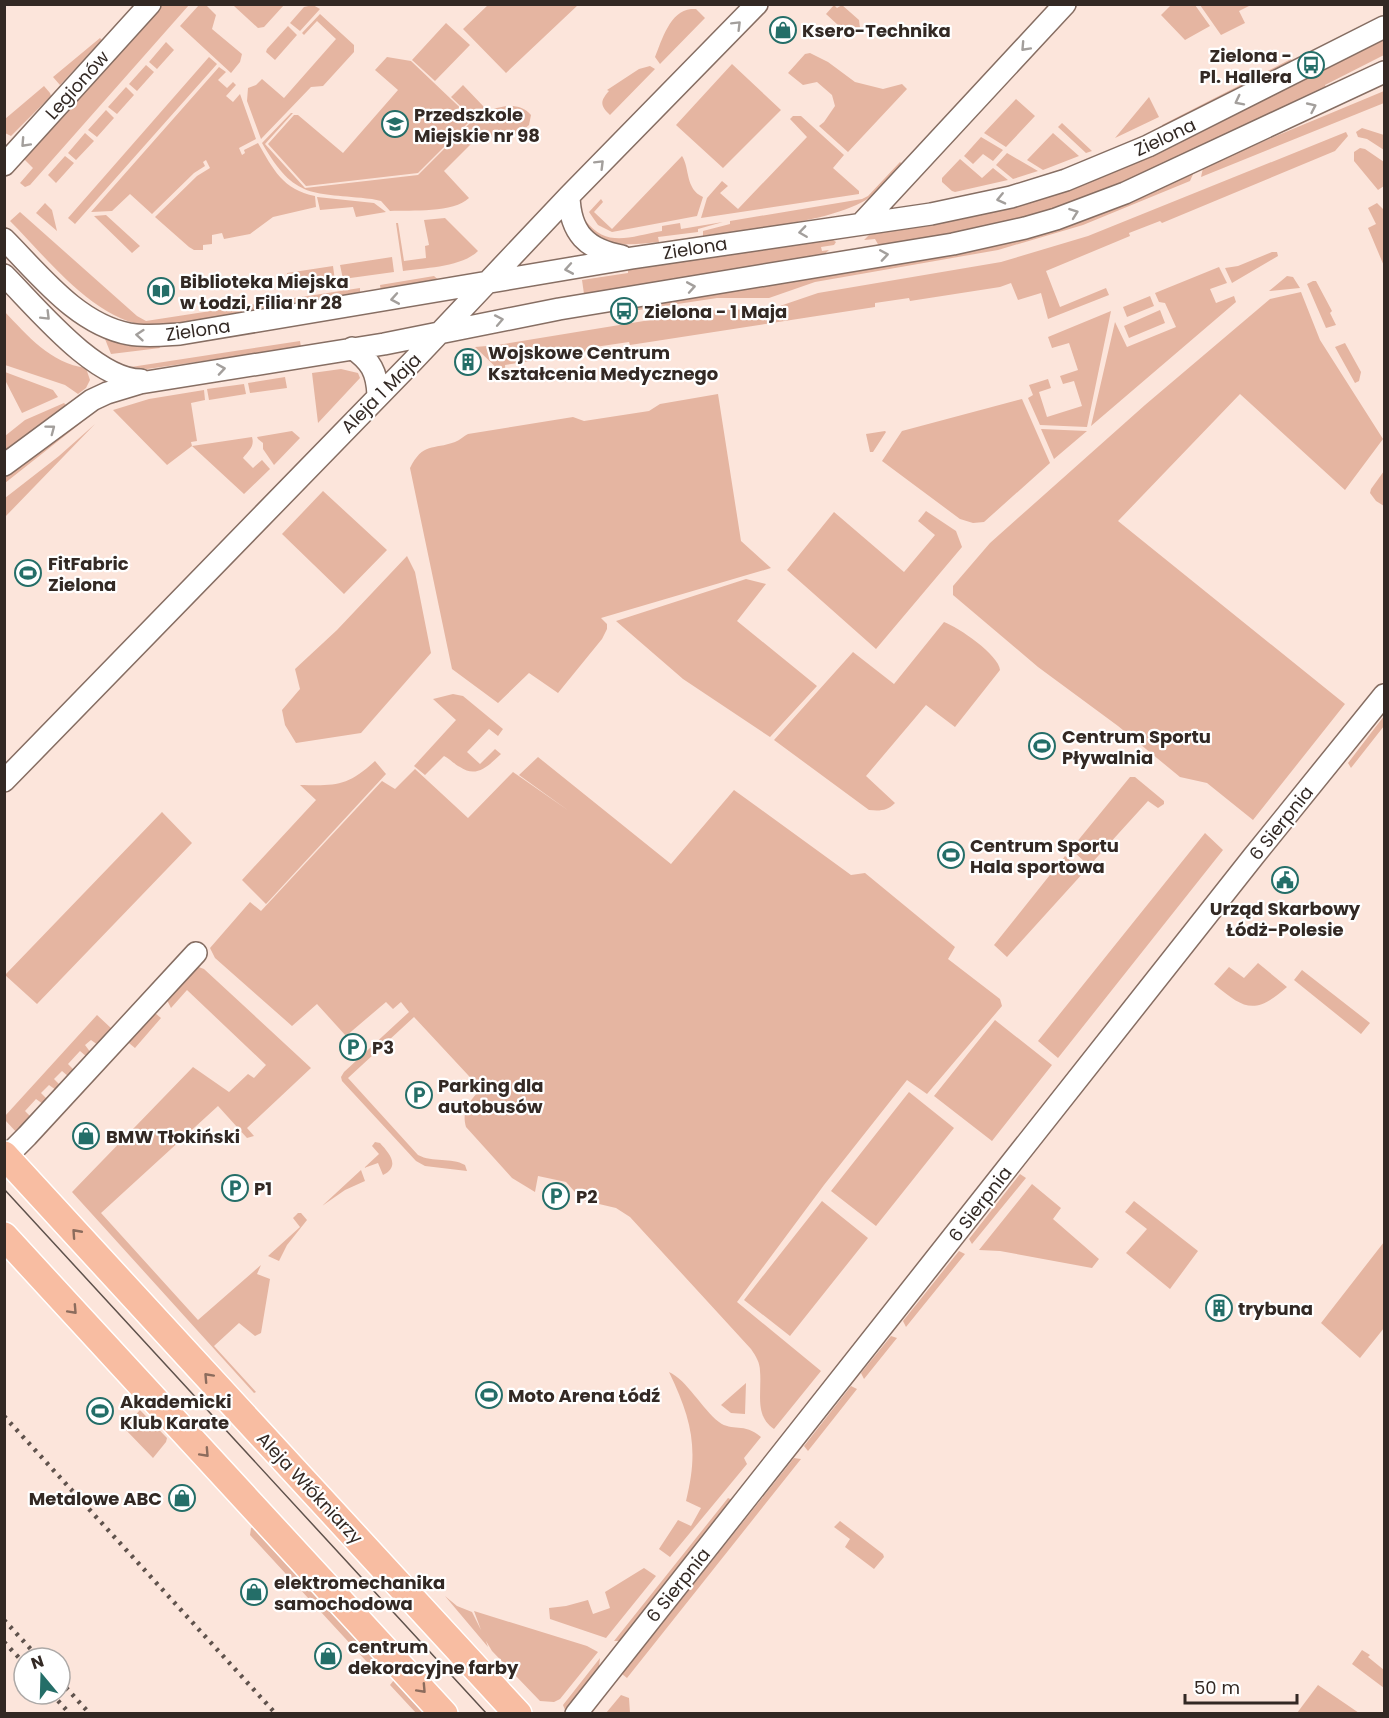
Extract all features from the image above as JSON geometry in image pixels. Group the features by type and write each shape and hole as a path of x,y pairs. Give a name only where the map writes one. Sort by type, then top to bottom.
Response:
{"main road":[{"name":"Aleja Włókniarzy","path":"5,1156 518,1713"},
{"path":"4,1236 444,1713"}],"street":[{"name":"Legionów","path":"4,165 150,4"},
{"name":"Aleja 1 Maja","path":"4,781 442,331 568,196 757,4"},
{"path":"861,224 1065,4"},
{"name":"Zielona","path":"4,239 74,307 100,324 131,334 148,336 180,334 632,258 980,205 1066,180 1148,146 1384,27"},
{"name":"Zielona","path":"4,465 92,400 125,387 164,378 352,348 560,309 953,244 1025,228 1090,207 1152,181 1384,72"},
{"path":"568,196 572,218 579,234 587,243 610,254 632,258"},
{"name":"Zielona","path":"4,275 79,349 104,368 127,378 164,378"},
{"path":"352,348 367,359 374,369 378,395"},
{"name":"6 Sierpnia","path":"576,1713 1253,857 1384,695"},
{"path":"5,1156 27,1136 196,952"}],"shaded area":[{"path":"235,4 284,5 264,27 258,28 234,6"},
{"path":"489,4 578,5 506,73 463,29"},
{"path":"161,5 189,5 30,185 25,187 20,183 33,168 23,158"},
{"path":"199,5 206,5 216,15 212,29 242,54 240,62 231,73 180,26"},
{"path":"313,5 320,9 300,31 290,23 304,7"},
{"path":"834,5 837,8 842,5 859,20 860,28 851,37 826,14"},
{"path":"1171,5 1195,5 1210,26 1185,40 1161,15"},
{"path":"1200,5 1251,5 1239,11 1245,23 1221,35"},
{"path":"696,9 705,18 660,64 655,57 668,27 678,15"},
{"path":"320,14 354,45 354,52 323,86 311,87 261,139 247,101 248,88 256,85 262,79 284,98 336,39 317,21 304,35 302,33"},
{"path":"446,23 470,45 435,81 412,60"},
{"path":"288,26 297,35 275,60 266,52 267,49"},
{"path":"1384,37 1384,55 1325,85 1328,91 1303,97 1144,177 1089,199 985,228 932,238 879,246 875,239 864,240 873,231 968,216"},
{"path":"100,38 102,40 60,85 53,77"},
{"path":"166,42 174,50 157,69 149,62"},
{"path":"810,53 828,62 855,82 883,89 902,84 907,89 848,152 819,126 835,106 832,95 817,82 803,85 788,73 805,54"},
{"path":"209,57 217,64 75,224 68,218"},
{"name":"Przedszkole Miejskie nr 98","path":"387,57 411,61 472,119 418,173 306,186 268,144 294,115 298,115 343,153 398,90 375,70"},
{"path":"1291,59 1293,63 1164,129 1162,125"},
{"path":"732,64 781,110 723,168 676,125"},
{"path":"146,65 154,72 137,91 129,84"},
{"path":"650,66 655,69 610,115 602,104 609,91 607,90 639,69"},
{"path":"219,67 226,72 218,80 227,88 233,82 236,85 226,96 233,102 240,94 256,139 239,148 242,155 245,153 244,150 258,143 280,177 295,189 315,196 316,207 273,217 250,234 224,239 222,233 212,235 212,244 203,245 203,250 194,250 155,217 197,176 210,168 206,160 203,162 205,166 194,173 152,214 130,194 112,211 91,212"},
{"path":"463,85 485,108 491,110 507,106 517,107 531,115 529,125 517,135 511,130 496,142 485,130 444,171 469,198 453,206 432,210 390,211 381,201 307,190 285,175 262,143 293,113 265,144 305,188 418,175 474,119 451,97"},
{"path":"44,86 51,96 11,136 5,133 5,119"},
{"path":"126,87 134,95 117,114 108,107"},
{"path":"1384,91 1384,103 1201,177 1203,168 1226,157"},
{"path":"1149,97 1159,117 1115,138"},
{"path":"1016,99 1035,116 1006,147 984,133"},
{"path":"106,110 114,118 97,137 88,130"},
{"path":"793,116 801,116 844,155 833,168 859,191 859,194 701,218 707,198 722,181 728,186 720,193 738,209 807,137 790,119"},
{"path":"1062,123 1092,151 1086,153 1058,127"},
{"path":"1362,128 1384,135 1384,150 1367,139 1358,137 1356,132"},
{"path":"1346,132 1348,136 1335,151 1162,223 1160,221 1129,233 1130,236 1046,271 1060,307 1106,288 1109,295 1048,319 1041,293 1018,300 1011,283 1000,287 910,301 909,298 875,303 875,307 630,345 629,342 595,347 595,351 505,365 506,377 475,347 711,310 771,309 818,293 1001,262 1088,236"},
{"path":"85,133 94,141 76,160 68,153"},
{"path":"1053,133 1079,156 1043,170 1027,160"},
{"path":"981,137 1003,150 993,161 983,154 973,164 964,156"},
{"path":"1360,148 1384,162 1384,186 1378,190 1354,161 1354,152"},
{"path":"1007,153 1038,171 1013,179 996,165"},
{"path":"65,156 74,163 56,183 48,175"},
{"path":"682,156 693,189 703,197 697,216 612,232 598,225 589,212 601,199 603,202 594,212 612,229"},
{"path":"960,159 982,178 993,168 1008,180 952,191 942,182 942,178"},
{"path":"900,162 902,164 876,192 850,208 787,224 703,236 703,231 730,224 730,221 862,199 868,196"},
{"path":"1194,172 1190,181 1083,225 998,250 815,282 769,298 717,298 638,310 637,305 1120,205"},
{"path":"317,197 374,203 386,212 356,217 353,207 320,210"},
{"path":"45,203 52,210 57,231 36,213"},
{"path":"1377,203 1384,210 1384,266 1368,228 1376,224 1368,208"},
{"path":"20,212 137,316 146,321 360,288 360,294 179,324 154,326 130,322 92,301 57,270 10,221"},
{"path":"106,215 140,246 132,253 94,216"},
{"path":"445,218 478,251 453,264 403,271 396,223 398,223 404,261 426,258 425,246 429,245 424,220"},
{"path":"585,220 593,229 611,238 662,231 662,226 680,223 681,229 723,222 698,229 698,232 658,237 659,242 617,244 599,237 583,221"},
{"path":"823,238 836,242 834,245 821,247 822,251 829,250 820,258 563,299 563,297 584,294 582,280 628,273 628,267"},
{"path":"1277,252 1278,256 1232,283 1225,268 1238,266"},
{"path":"392,257 394,272 343,279 340,265"},
{"path":"333,266 335,281 289,288 287,273"},
{"path":"1219,267 1227,283 1210,289 1216,303 1234,296 1236,302 1091,426 1115,322 1127,347 1176,327 1165,303 1159,302 1155,293"},
{"path":"434,276 442,283 381,292 380,285"},
{"path":"1287,276 1293,277 1300,288 1269,291"},
{"path":"1316,281 1332,311 1330,313 1336,325 1326,328 1307,284"},
{"path":"1301,292 1320,340 1383,439 1345,490 1240,394 1118,521 1345,704 1253,820 1207,783 1180,777 1118,726 1038,667 953,595 953,586 990,543 1145,405 1270,299"},
{"path":"1150,296 1154,306 1127,317 1123,307"},
{"path":"1160,310 1165,323 1129,338 1124,326"},
{"path":"4,311 40,347 61,360 86,368 90,380 86,388 78,394 65,385 5,365"},
{"path":"1111,311 1087,427 1040,425 1028,398 1033,395 1029,385 1048,379 1051,388 1039,392 1047,417 1082,406 1074,381 1063,384 1060,376 1078,370 1069,343 1052,348 1048,337"},
{"path":"105,339 128,346 159,346 160,348 111,354"},
{"path":"300,341 301,347 147,369 131,367"},
{"path":"1345,343 1361,372 1359,381 1355,383 1335,347"},
{"path":"341,369 358,373 360,378 318,423 312,373"},
{"path":"5,372 53,390 58,397 22,413 5,380"},
{"path":"285,377 287,388 250,393 248,383"},
{"path":"244,384 246,394 209,400 207,389"},
{"path":"204,390 205,400 191,403 197,441 191,442 192,446 167,465 113,410 149,399"},
{"path":"718,394 741,541 771,568 601,618 607,624 602,639 558,693 529,673 498,703 452,669 410,468 419,454 429,448 455,442 468,434 573,417 584,421 649,411 660,404"},
{"path":"1022,399 1050,463 984,522 973,523 960,519 882,461 902,431"},
{"path":"64,403 66,405 5,451 5,436 25,420"},
{"path":"78,419 81,423 5,483 5,476"},
{"path":"95,424 5,517 5,498 59,456"},
{"path":"1041,429 1087,431 1054,459"},
{"path":"292,431 300,438 274,465 263,449 263,443 257,437"},
{"path":"885,431 873,452 870,452 866,434"},
{"path":"252,437 252,446 243,458 253,468 262,460 270,469 244,494 192,446"},
{"path":"1384,471 1384,506 1370,493"},
{"path":"323,491 387,550 344,594 282,534"},
{"path":"926,511 956,531 962,547 876,649 787,570 834,512 904,572 935,535 918,521"},
{"path":"407,556 415,572 431,653 361,733 296,743 285,725 282,710 300,689 295,669 337,630"},
{"path":"746,579 766,584 737,621 817,686 770,737 683,679 616,621"},
{"path":"944,622 968,635 986,650 998,664 1000,670 955,727 926,705 866,776 895,803 892,806 883,810 869,810 774,740 853,652 894,684"},
{"path":"453,694 463,696 503,729 498,736 489,729 467,752 480,764 495,749 501,754 482,769 472,772 444,756 425,775 414,766 456,720 433,699"},
{"path":"1384,716 1384,726 1351,768 1348,763"},
{"path":"538,757 671,864 734,790 851,875 865,873 955,947 948,959 1000,999 1002,1006 927,1094 907,1080 824,1185 737,1302 821,1371 774,1429 768,1424 761,1410 760,1368 751,1349 630,1217 616,1208 582,1200 566,1182 538,1176 535,1192 512,1178 466,1127 466,1110 481,1089 414,1017 348,1078 418,1155 460,1163 465,1165 467,1171 425,1166 416,1161 342,1081 341,1077 344,1072 409,1012 401,1002 393,1009 386,1002 346,1036 317,1004 292,1026 215,958 210,948 250,902 261,911 382,781 395,789 415,769 468,818 513,772 569,811 519,775"},
{"path":"375,761 386,774 266,904 242,880 316,800 300,785 341,783 357,775"},
{"path":"1130,777 1135,777 1164,801 1164,804 1158,808 1148,801 1089,866 1071,849"},
{"path":"162,812 192,843 37,1004 5,975"},
{"path":"1205,833 1223,850 1058,1058 1038,1041"},
{"path":"1065,856 1084,872 1007,957 994,945"},
{"path":"1258,963 1287,987 1266,1002 1250,1006 1242,1004 1214,984 1229,967 1244,978"},
{"path":"196,966 204,969 311,1068 247,1128 254,1136 247,1138 218,1106 101,1213 198,1320 261,1265 257,1274 270,1279 261,1333 255,1336 239,1323 214,1346 256,1392 254,1393 72,1192 193,1067 229,1092 248,1074 254,1078 266,1065 187,990 171,1008 166,998"},
{"path":"1302,970 1370,1023 1361,1034 1294,980"},
{"path":"150,1013 155,1013 161,1018 135,1048 124,1039"},
{"path":"97,1015 112,1029 98,1045 91,1040 85,1045 91,1053 87,1057 80,1051 68,1064 74,1070 69,1077 62,1071 54,1079 60,1085 56,1090 49,1085 41,1093 47,1099 43,1104 36,1099 25,1111 31,1117 18,1134 5,1120 5,1116"},
{"path":"995,1020 1052,1065 992,1141 934,1096"},
{"path":"909,1092 954,1128 876,1226 831,1191"},
{"path":"375,1142 380,1143 392,1159 391,1168 383,1175 378,1163 364,1168 379,1154 372,1146"},
{"path":"361,1170 365,1181 345,1190 322,1206"},
{"path":"1020,1174 1026,1178 972,1244 969,1239"},
{"path":"1032,1184 1061,1208 1053,1219 1099,1259 1092,1268 1000,1251 979,1250"},
{"path":"822,1201 868,1238 790,1336 744,1300"},
{"path":"1134,1201 1198,1251 1170,1289 1126,1253 1147,1229 1125,1212"},
{"path":"301,1213 307,1220 287,1245 279,1261 268,1256 300,1227 293,1218"},
{"path":"1384,1242 1384,1328 1360,1358 1321,1323"},
{"path":"959,1251 965,1254 906,1327 903,1321"},
{"path":"891,1336 897,1338 864,1379 861,1373"},
{"path":"669,1372 682,1381 719,1422 744,1428 761,1437 744,1458 747,1464 670,1557 659,1549 678,1520 691,1526 701,1508 686,1501 692,1466 691,1435 683,1405"},
{"path":"746,1383 745,1414 731,1413 721,1405"},
{"path":"851,1386 857,1389 808,1451 804,1446"},
{"path":"140,1410 167,1438 153,1458 124,1428"},
{"path":"794,1458 801,1459 627,1678 622,1674"},
{"path":"728,1498 732,1500 621,1641 614,1641"},
{"path":"840,1521 883,1554 884,1557 874,1569 845,1547 850,1539 834,1527"},
{"path":"255,1526 384,1668 378,1674 250,1535 251,1528"},
{"path":"644,1568 656,1576 606,1638 550,1619 549,1608 588,1600 593,1614 610,1608 605,1592"},
{"path":"445,1596 457,1606 472,1612 481,1630 474,1611 587,1646 598,1652 560,1699 554,1702 540,1701 492,1651 486,1641 488,1647"},
{"path":"1362,1650 1384,1670 1384,1688 1352,1664"},
{"path":"600,1658 599,1667 565,1710 563,1705"},
{"path":"394,1680 425,1713 416,1713 390,1685"},
{"path":"1318,1685 1359,1713 1297,1713"},
{"path":"621,1695 629,1698 630,1713 606,1713"}],"tram line":[{"path":"4,1189 487,1714"}],"railway":[{"path":"4,1416 276,1714"},
{"path":"4,1620 28,1646"},
{"path":"4,1642 12,1650"},
{"path":"72,1694 90,1714"},
{"path":"63,1706 70,1714"}],"place":[{"name":"Ksero-Technika","path":"783,30"},
{"name":"Zielona - Pl. Hallera","path":"1311,65"},
{"name":"Przedszkole Miejskie nr 98","path":"395,124"},
{"name":"Biblioteka Miejska w Łodzi, Filia nr 28","path":"161,291"},
{"name":"Zielona - 1 Maja","path":"624,311"},
{"name":"Wojskowe Centrum Kształcenia Medycznego","path":"468,362"},
{"name":"FitFabric Zielona","path":"28,573"},
{"name":"Centrum Sportu Pływalnia","path":"1042,746"},
{"name":"Centrum Sportu Hala sportowa","path":"951,855"},
{"name":"Urząd Skarbowy Łódż-Polesie","path":"1285,880"},
{"name":"P3","path":"353,1047"},
{"name":"Parking dla autobusów","path":"419,1095"},
{"name":"BMW Tłokiński","path":"86,1136"},
{"name":"P1","path":"235,1188"},
{"name":"P2","path":"556,1196"},
{"name":"trybuna","path":"1219,1308"},
{"name":"Moto Arena Łódź","path":"489,1395"},
{"name":"Akademicki Klub Karate","path":"100,1411"},
{"name":"Metalowe ABC","path":"182,1498"},
{"name":"elektromechanika samochodowa","path":"254,1592"},
{"name":"centrum dekoracyjne farby","path":"328,1656"}]}
